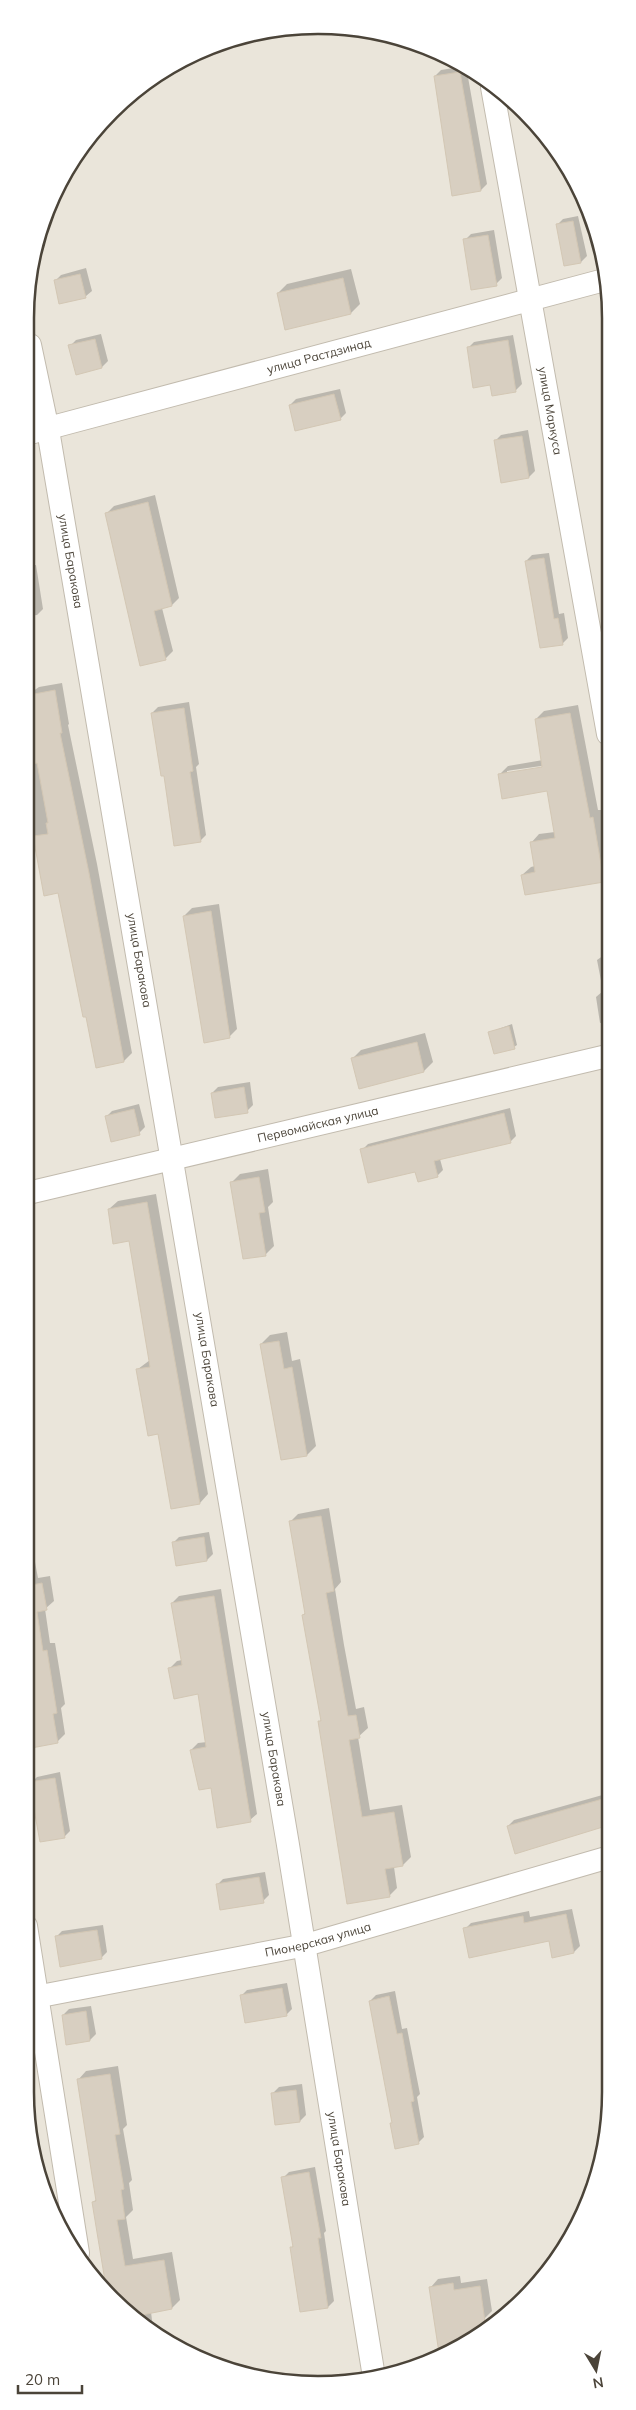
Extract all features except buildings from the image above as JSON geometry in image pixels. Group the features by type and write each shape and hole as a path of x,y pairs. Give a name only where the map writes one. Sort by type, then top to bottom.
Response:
{"street":[{"name":"улица Маркуса","path":"493,94 602,700"},
{"name":"улица Растдзинад","path":"39,431 600,280"},
{"name":"улица Баракова","path":"34,383 39,431 174,1159 306,1945 373,2371"},
{"name":"Первомайская улица","path":"34,1192 602,1057"},
{"name":"Пионерская улица","path":"34,1997 306,1945 602,1859"},
{"path":"34,2014 76,2240"}],"shaded area":[{"path":"299,34 355,36 392,43 444,63 491,92 519,117 544,145 573,192 593,244 600,281 602,299 602,2111 600,2129 593,2166 581,2201 564,2234 544,2265 532,2279 491,2318 444,2347 392,2367 337,2376 299,2376 244,2367 209,2355 176,2338 145,2318 117,2293 92,2265 72,2234 55,2201 43,2166 34,2111 34,299 36,281 43,244 55,209 72,176 92,145 104,131 145,92 192,63 244,43"}]}
